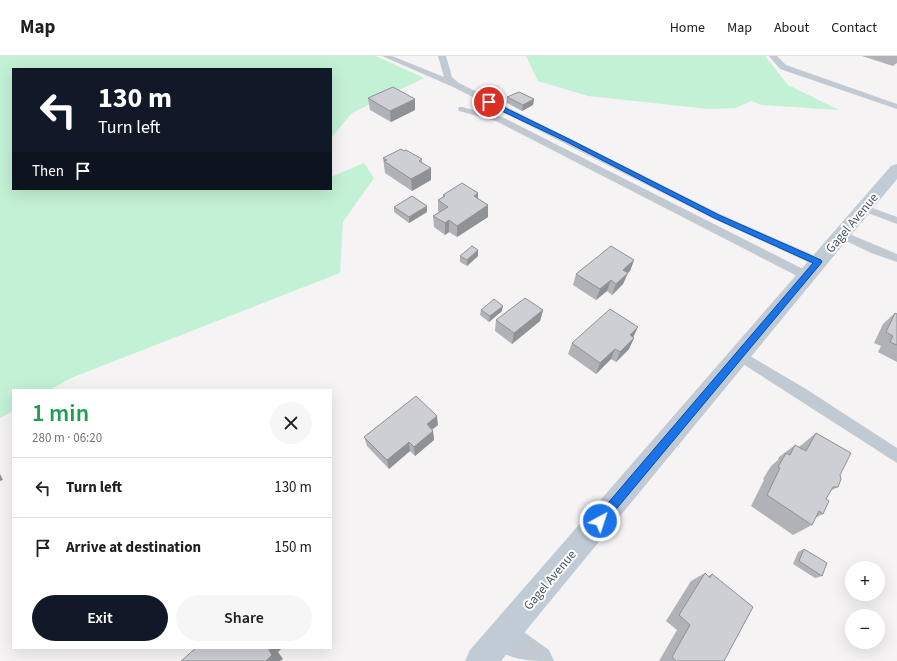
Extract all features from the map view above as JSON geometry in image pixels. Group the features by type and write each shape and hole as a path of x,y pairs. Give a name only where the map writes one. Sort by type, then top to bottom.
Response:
{"street":[{"name":"Gagel Avenue","path":"482,661 897,169"},
{"path":"503,636 538,661"}],"lane":[{"path":"386,56 456,85 716,216 813,269"},
{"path":"442,56 448,78 456,85"},
{"path":"773,56 783,67 897,107"},
{"path":"462,109 499,119 813,269"},
{"path":"864,208 897,221"},
{"path":"842,235 897,258"},
{"path":"740,355 897,456"}],"green space":[{"path":"0,56 376,56 424,78 352,113 332,137 332,68 12,68 12,190 332,190 332,177 364,163 374,178 343,222 340,273 71,378 52,389 12,389 12,412 0,418"},
{"path":"526,56 765,56 788,85 839,110 762,105 751,101 736,108 708,109 588,96 538,81"}],"building":[{"path":"393,87 415,99 390,111 368,98"},
{"path":"519,92 534,99 523,105 507,97"},
{"path":"401,149 404,151 406,150 422,159 419,161 431,168 411,179 384,161 387,160 383,158"},
{"path":"462,183 478,193 474,196 488,205 457,226 449,220 445,223 433,216 448,207 438,200"},
{"path":"412,196 427,206 409,217 394,207"},
{"path":"472,246 478,250 467,260 460,256"},
{"path":"611,246 634,260 623,270 628,273 616,284 611,280 600,289 576,274"},
{"path":"525,298 543,310 514,333 496,320"},
{"path":"494,299 503,306 490,316 481,310"},
{"path":"610,309 638,327 630,335 634,338 620,352 615,349 600,363 572,343"},
{"path":"895,313 897,314 897,345 890,342 893,336 886,332"},
{"path":"416,396 437,416 427,424 433,431 414,447 409,442 387,460 364,437"},
{"path":"816,433 851,453 840,475 841,479 838,487 833,487 826,499 829,501 823,514 819,511 812,525 767,495 780,468 778,467 786,453 790,455 795,445 806,451"},
{"path":"804,549 827,563 822,576 799,561"},
{"path":"705,573 710,578 712,574 753,607 724,661 676,661 672,657 690,625 679,615"},
{"path":"195,649 269,649 272,655 266,661 181,661"}],"route":[{"path":"489,102 716,216 818,262 600,521"}]}
